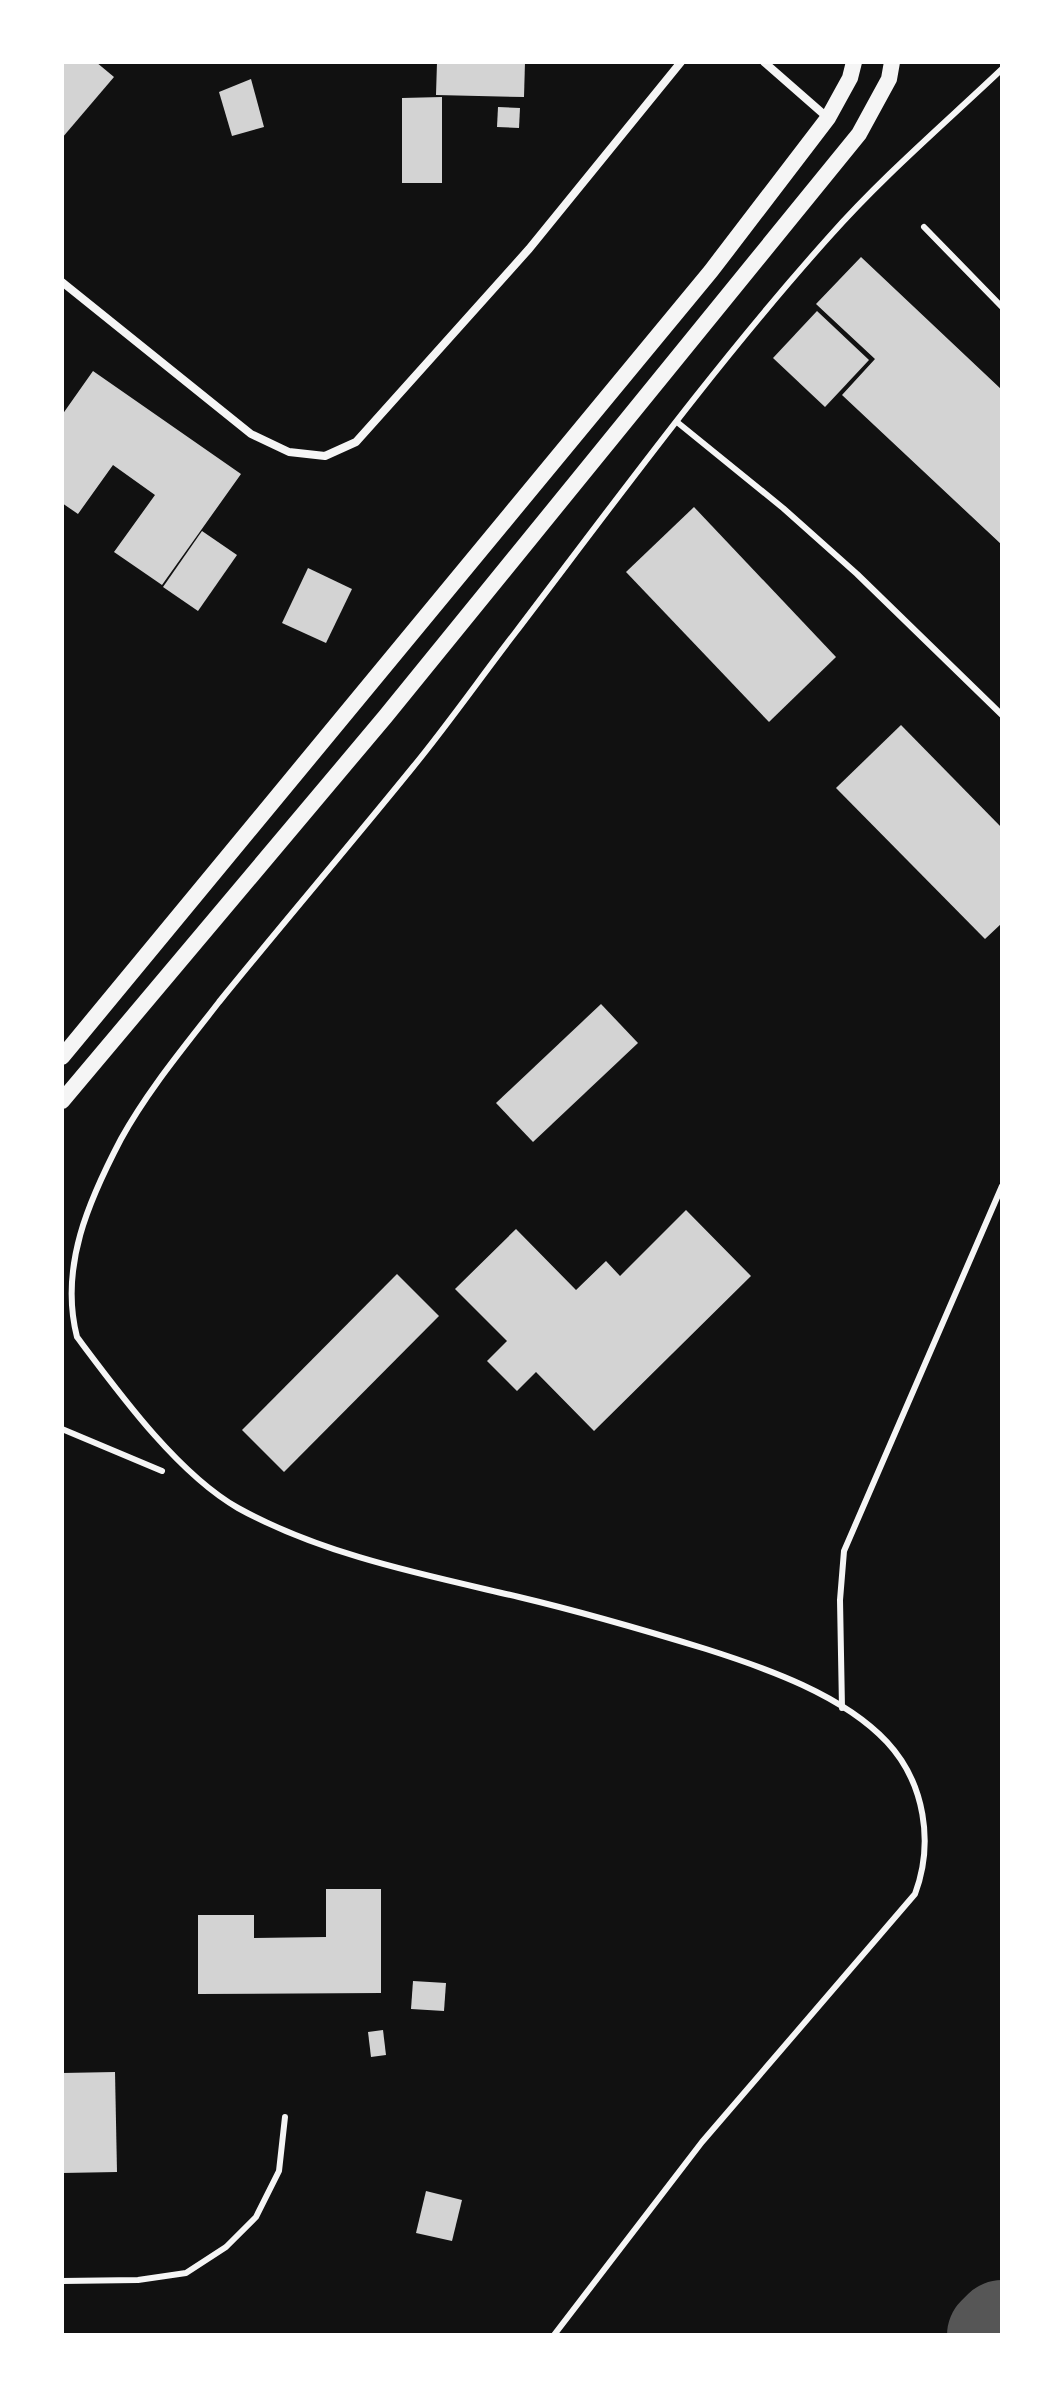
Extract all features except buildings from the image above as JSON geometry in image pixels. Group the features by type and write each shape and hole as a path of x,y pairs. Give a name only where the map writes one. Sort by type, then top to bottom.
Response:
{"main road":[{"path":"62,1057 711,271 828,118 850,78 854,62"},
{"path":"62,1101 385,717 859,134 889,79 892,62"}],"street":[{"path":"62,282 251,434 289,452 325,456 356,442 529,249 681,62"},
{"path":"764,62 828,118"}],"lane":[{"path":"554,2335 702,2142 915,1894 926,1842 924,1819 913,1783 889,1744 876,1731 842,1708 780,1675 626,1624 375,1560 302,1536 245,1511 211,1489 174,1456 77,1337 72,1316 72,1272 86,1216 104,1174 144,1101 248,967 416,764 677,422 830,235 1002,69"},
{"path":"924,227 1002,307"},
{"path":"677,422 783,508 857,574 1002,715"},
{"path":"842,1708 840,1600 844,1551 1002,1186"},
{"path":"62,1429 162,1471"},
{"path":"62,2281 138,2280 186,2273 226,2247 256,2217 279,2171 285,2117"}],"taxiway":[{"path":"995,2335 1002,2328"}]}
